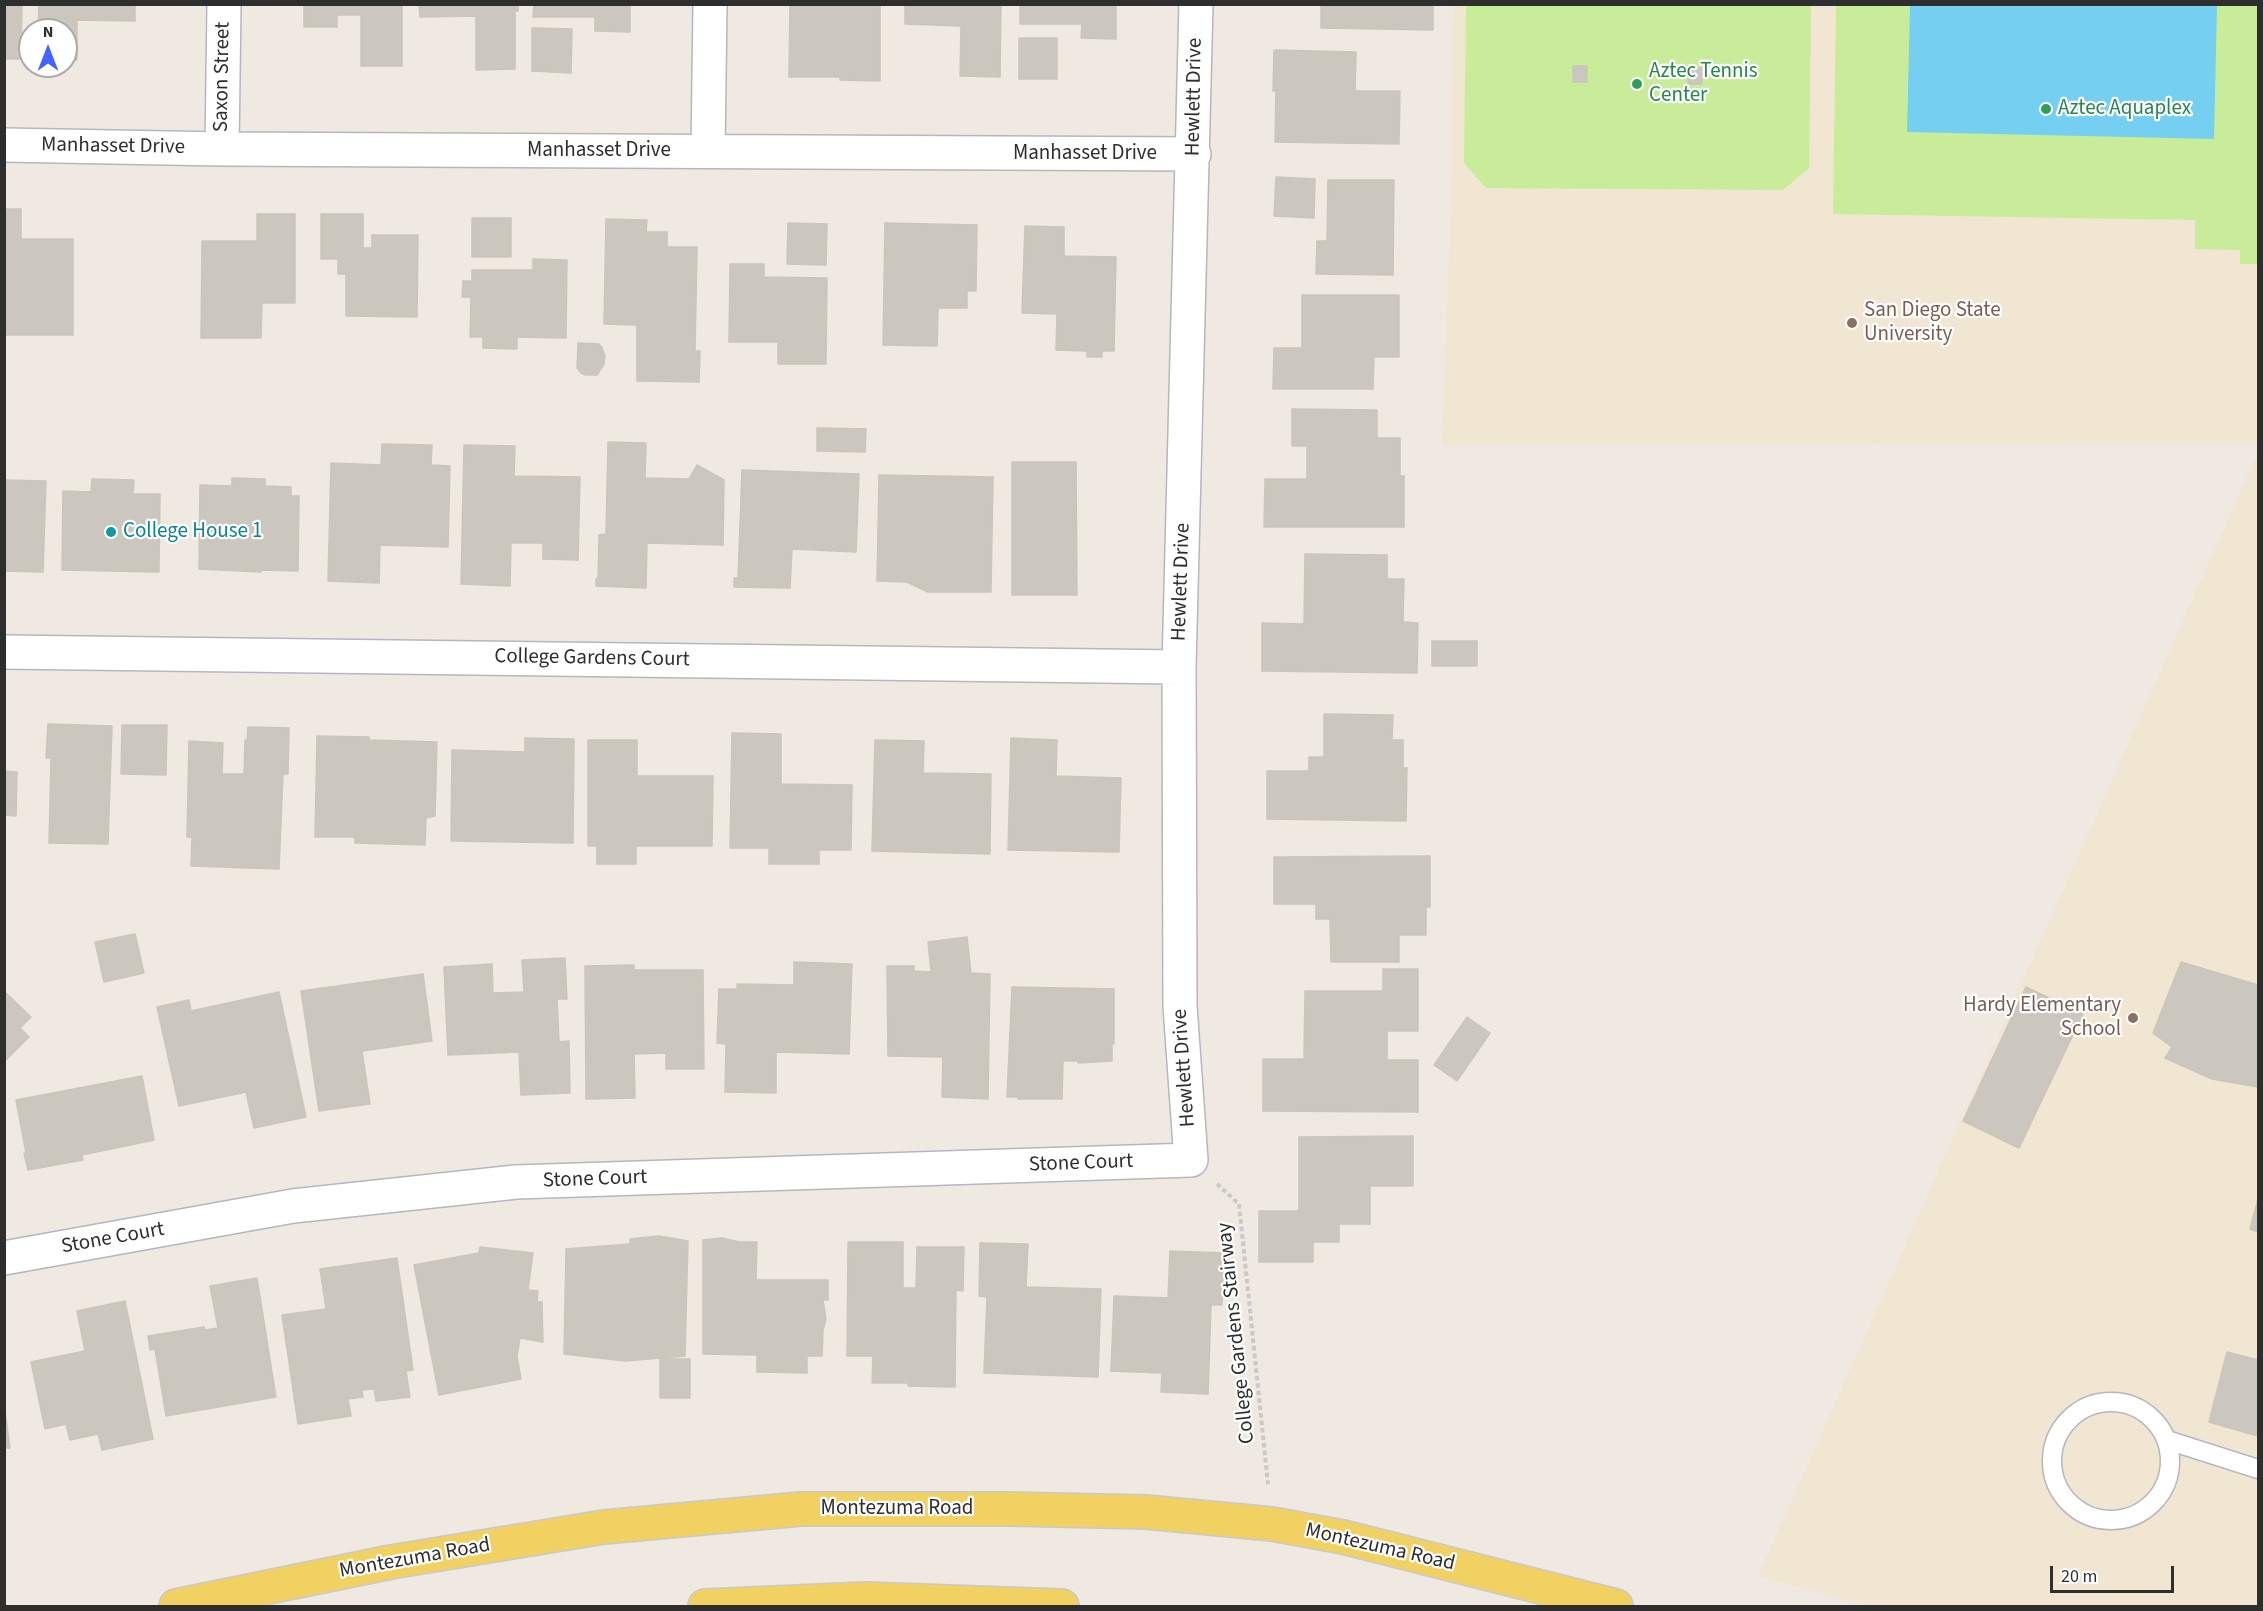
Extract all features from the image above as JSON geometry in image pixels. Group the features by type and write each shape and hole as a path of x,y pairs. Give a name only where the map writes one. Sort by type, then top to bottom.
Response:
{"main road":[{"name":"Montezuma Road","path":"176,1606 391,1562 592,1529 801,1509 1010,1509 1146,1512 1272,1524 1343,1537 1616,1606"},
{"path":"705,1606 865,1599 1062,1606"}],"street":[{"name":"Saxon Street","path":"222,149 224,4"},
{"path":"708,151 710,4"},
{"name":"Hewlett Drive","path":"1191,1160 1180,1006 1179,667 1194,154 1196,4"},
{"name":"Manhasset Drive","path":"4,144 222,149 1194,154"},
{"name":"College Gardens Court","path":"4,652 1179,667"},
{"name":"Stone Court","path":"4,1258 293,1206 516,1182 1191,1160"}],"lane":[{"path":"2167,1440 2171,1457 2169,1475 2163,1491 2151,1505 2135,1515 2116,1520 2097,1520 2079,1512 2065,1500 2055,1483 2051,1464 2053,1445 2061,1428 2074,1414 2091,1405 2111,1401 2129,1405 2145,1413 2158,1425 2167,1440 2259,1469"}],"path":[{"name":"College Gardens Stairway","path":"1191,1160 1239,1204 1272,1524"}],"shaded area":[{"name":"San Diego State University","path":"1453,5 2258,5 2258,443 1442,445 1451,203"},
{"name":"Hardy Elementary School","path":"2258,455 2258,1606 1868,1606 1758,1576 2255,459"}],"green space":[{"name":"Aztec Tennis Center","path":"1466,5 1811,5 1809,168 1783,190 1486,188 1464,163"},
{"name":"Aztec Aquaplex","path":"1836,5 2258,5 2258,264 2240,264 2240,250 2195,249 2195,220 1833,214"}],"water":[{"path":"1910,5 2217,5 2214,139 1907,132"}],"building":[{"path":"4,4 22,4 22,18 18,18 18,59 4,59"},
{"path":"39,4 135,4 135,21 38,18"},
{"path":"304,4 402,4 402,66 361,66 361,15 337,15 337,27 304,27"},
{"path":"419,4 518,4 518,11 515,11 515,69 476,70 476,16 420,17"},
{"path":"534,4 630,4 630,32 595,31 595,17 533,17"},
{"path":"790,4 880,4 880,81 840,80 840,77 789,77"},
{"path":"905,4 1001,4 1000,77 960,76 961,26 905,24"},
{"path":"1020,4 1116,4 1116,39 1081,38 1082,24 1020,24"},
{"path":"1321,4 1433,4 1433,30 1321,28"},
{"path":"532,28 572,29 571,73 532,71"},
{"path":"1019,38 1057,38 1057,79 1019,79"},
{"path":"1274,50 1356,52 1355,91 1400,91 1399,144 1275,142"},
{"path":"1573,66 1587,66 1587,82 1573,82"},
{"path":"1688,67 1702,68 1702,84 1688,84"},
{"path":"1276,177 1315,179 1314,218 1274,216"},
{"path":"1328,180 1394,180 1393,275 1316,274 1317,241 1327,241"},
{"path":"4,209 21,209 21,239 73,239 73,335 4,335"},
{"path":"257,214 295,214 295,303 262,303 261,338 201,338 202,241 257,241"},
{"path":"321,214 363,214 363,248 372,248 372,235 418,235 417,317 346,316 346,274 338,274 338,259 321,259"},
{"path":"472,218 511,218 511,257 472,257"},
{"path":"606,219 647,220 646,232 667,232 667,247 697,247 695,351 700,351 699,382 637,381 637,325 604,324"},
{"path":"788,223 827,224 826,265 787,264"},
{"path":"885,223 977,225 976,291 967,291 967,308 938,308 937,346 883,345"},
{"path":"1025,226 1064,227 1064,256 1116,257 1114,351 1102,351 1102,357 1087,357 1087,351 1056,350 1057,314 1022,313"},
{"path":"533,259 567,260 566,338 517,337 517,349 483,348 483,337 470,337 471,297 462,297 463,281 472,281 472,270 533,270"},
{"path":"730,264 764,264 764,277 827,278 826,364 778,364 778,342 729,342"},
{"path":"1302,295 1399,295 1399,357 1374,357 1373,389 1273,389 1274,348 1302,348"},
{"path":"578,343 599,344 602,348 605,356 604,364 597,375 586,375 577,368"},
{"path":"1292,409 1377,410 1377,438 1400,438 1400,476 1404,476 1404,527 1264,527 1265,479 1307,479 1307,446 1292,446"},
{"path":"817,428 866,429 865,452 817,451"},
{"path":"608,442 646,443 645,478 689,479 697,465 724,480 723,545 647,543 646,588 596,586 599,535 606,534"},
{"path":"382,444 432,445 431,465 450,466 448,547 380,545 379,583 328,581 331,463 381,465"},
{"path":"464,445 515,446 514,476 580,477 578,560 543,559 543,543 511,543 510,586 461,584"},
{"path":"1012,462 1076,462 1077,595 1012,595"},
{"path":"742,470 859,474 856,552 792,549 790,588 734,587 734,578 738,578"},
{"path":"879,475 993,477 991,592 928,592 907,582 877,581"},
{"path":"232,478 265,479 265,486 291,487 291,496 299,496 298,571 199,569 200,485 232,486"},
{"name":"College House 1","path":"92,479 134,480 133,494 160,494 159,572 62,570 63,491 91,492"},
{"path":"4,480 46,481 43,572 4,571"},
{"path":"1305,554 1387,555 1387,579 1404,579 1403,622 1418,623 1417,673 1262,671 1262,623 1304,624"},
{"path":"1432,641 1477,641 1477,666 1432,666"},
{"path":"1324,714 1393,715 1392,740 1403,740 1403,768 1407,768 1406,821 1267,819 1267,771 1309,771 1309,757 1324,757"},
{"path":"48,724 112,726 108,844 49,843 51,758 46,758"},
{"path":"122,725 167,725 166,775 121,774"},
{"path":"248,727 289,728 288,774 283,774 279,869 191,866 192,837 187,837 189,741 223,743 222,774 244,774 245,740 247,740"},
{"path":"4,730 5,771 17,772 16,816 4,815"},
{"path":"732,733 781,734 781,784 852,785 851,850 819,850 819,864 769,864 769,848 730,848"},
{"path":"317,736 437,742 435,816 426,818 425,845 355,843 355,837 315,837"},
{"path":"525,738 574,739 573,843 451,841 452,750 525,752"},
{"path":"1011,738 1057,740 1056,776 1121,778 1119,852 1008,850"},
{"path":"588,740 637,740 637,776 713,776 712,846 636,846 636,864 597,864 597,846 588,846"},
{"path":"875,740 924,741 923,773 991,774 990,854 872,851"},
{"path":"1430,856 1430,907 1426,907 1426,935 1399,935 1399,962 1331,962 1330,919 1316,919 1316,904 1274,904 1274,857"},
{"path":"135,934 144,973 104,982 95,942"},
{"path":"967,937 971,973 990,974 988,1099 942,1097 943,1057 888,1056 887,966 914,966 914,971 931,972 928,942"},
{"path":"565,958 567,999 557,999 559,1042 569,1041 570,1093 521,1095 519,1052 448,1055 444,967 492,964 493,993 524,992 522,960"},
{"path":"794,962 852,964 849,1054 776,1052 776,1093 725,1092 726,1044 717,1043 719,989 737,989 737,984 794,985"},
{"path":"2181,962 2258,985 2258,1087 2212,1079 2165,1058 2172,1047 2153,1033"},
{"path":"634,965 634,970 703,970 704,1069 666,1069 666,1053 634,1054 635,1098 586,1099 585,966"},
{"path":"1383,969 1418,969 1418,1031 1387,1031 1387,1060 1418,1060 1418,1112 1263,1111 1263,1059 1304,1059 1305,991 1383,991"},
{"path":"423,974 432,1041 362,1051 370,1104 319,1111 301,991"},
{"path":"1012,987 1114,989 1112,1061 1078,1063 1078,1061 1063,1061 1062,1099 1007,1097"},
{"path":"2026,987 2083,1014 2019,1148 1963,1121"},
{"path":"4,991 31,1017 20,1028 29,1037 4,1062"},
{"path":"279,992 306,1117 254,1128 246,1092 179,1106 157,1007 189,1000 191,1011"},
{"path":"1467,1017 1490,1033 1457,1081 1434,1065"},
{"path":"142,1076 154,1140 82,1155 83,1160 28,1170 16,1100"},
{"path":"1413,1136 1413,1186 1370,1186 1370,1224 1339,1224 1339,1242 1313,1242 1313,1262 1259,1262 1259,1211 1299,1211 1299,1137"},
{"path":"2258,1199 2258,1232 2250,1229"},
{"path":"659,1236 688,1241 685,1356 625,1361 564,1354 566,1249 630,1244 630,1239"},
{"path":"722,1238 739,1242 757,1242 756,1280 828,1280 828,1300 823,1300 826,1319 823,1330 822,1356 807,1356 807,1373 757,1372 757,1355 703,1354 703,1240"},
{"path":"848,1242 903,1242 903,1288 916,1288 917,1247 964,1247 963,1291 956,1290 955,1387 872,1383 873,1356 847,1356"},
{"path":"980,1243 1028,1244 1026,1287 1101,1289 1098,1377 984,1373 987,1297 979,1296"},
{"path":"480,1247 533,1253 528,1290 538,1291 537,1302 542,1302 543,1342 520,1338 517,1356 521,1379 439,1395 414,1265 479,1253"},
{"path":"1170,1251 1224,1253 1222,1305 1211,1305 1208,1394 1161,1392 1162,1373 1111,1371 1114,1296 1168,1298"},
{"path":"397,1258 413,1370 406,1371 410,1397 376,1401 374,1389 362,1390 363,1397 348,1399 351,1416 298,1424 282,1315 326,1309 320,1269"},
{"path":"257,1278 276,1397 166,1416 155,1349 150,1350 148,1336 204,1327 205,1330 218,1328 210,1286"},
{"path":"125,1301 153,1439 102,1450 98,1434 70,1440 66,1424 45,1429 31,1362 85,1351 77,1311"},
{"path":"2227,1352 2258,1360 2258,1436 2209,1422"},
{"path":"660,1359 690,1359 690,1398 660,1398"},
{"path":"4,1404 10,1448 4,1448"}],"place":[{"name":"Aztec Tennis Center","path":"1637,84"},
{"name":"Aztec Aquaplex","path":"2046,109"},
{"name":"San Diego State University","path":"1852,323"},
{"name":"College House 1","path":"111,532"},
{"name":"Hardy Elementary School","path":"2133,1018"}]}
